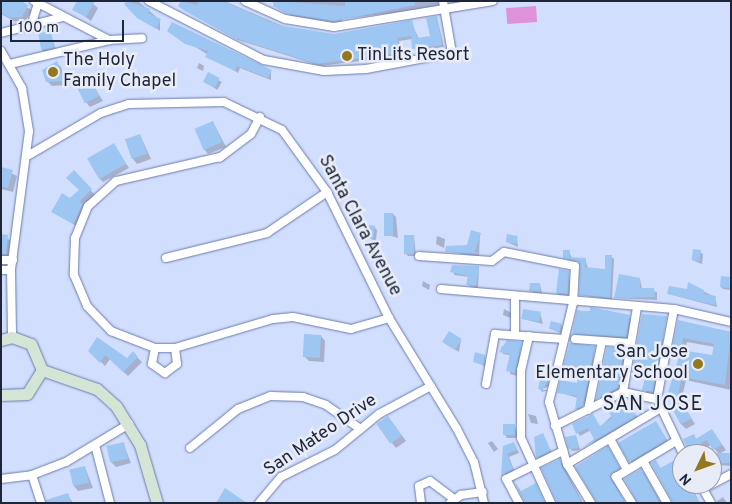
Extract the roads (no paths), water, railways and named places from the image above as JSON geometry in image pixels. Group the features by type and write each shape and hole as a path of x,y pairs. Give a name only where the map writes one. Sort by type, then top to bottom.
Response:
{"street":[{"path":"149,1 264,60 324,70 366,69 452,53 444,5"},
{"path":"245,1 285,18 334,27 444,5 493,1"},
{"path":"31,26 36,2 109,40"},
{"path":"1,34 63,17"},
{"path":"10,64 109,40 142,38"},
{"path":"1,51 22,88 28,155 11,270 7,338 38,351 42,370 27,394 1,395"},
{"name":"Santa Clara Avenue","path":"28,155 101,113 129,104 224,102 260,117 282,130 304,155 327,192 390,318 474,462 483,492 484,503"},
{"path":"260,117 252,134 220,157 116,181 88,206 75,238 74,274 88,306 111,332 156,348 176,348 274,319 293,317 352,329 365,329 390,318"},
{"path":"166,258 267,233 327,192"},
{"path":"419,256 492,261 504,252 573,263 572,303 549,402 554,426 567,464 591,503"},
{"path":"1,260 13,260"},
{"path":"1,270 11,270"},
{"path":"441,288 572,303 674,309 731,322"},
{"path":"515,296 515,334"},
{"path":"623,392 637,307"},
{"path":"674,309 657,400 678,444"},
{"path":"486,384 495,334 564,339"},
{"path":"530,336 518,407 520,438 531,466 551,503"},
{"path":"574,339 631,343"},
{"path":"588,410 602,341"},
{"path":"156,348 152,364 165,373 177,364 176,348"},
{"path":"42,370 97,389 130,424 157,503"},
{"name":"San Mateo Drive","path":"259,503 280,477 334,450 359,428 431,386"},
{"path":"554,426 623,392 657,400"},
{"path":"190,448 238,409 271,396 304,397 326,405 359,428"},
{"path":"567,464 661,408"},
{"path":"1,479 32,475 95,445 130,424"},
{"path":"610,439 627,470"},
{"path":"632,503 616,477 676,441"},
{"path":"95,445 110,503"},
{"path":"519,503 506,479 563,451"},
{"path":"643,461 667,503"},
{"path":"32,475 41,503"},
{"path":"421,503 419,486 430,481 452,501 483,492"}],"place":[{"name":"TinLits Resort","path":"347,56"},
{"name":"The Holy Family Chapel","path":"53,72"},
{"name":"San Jose Elementary School","path":"698,364"}],"district":[{"name":"SAN JOSE","path":"653,405"}]}
